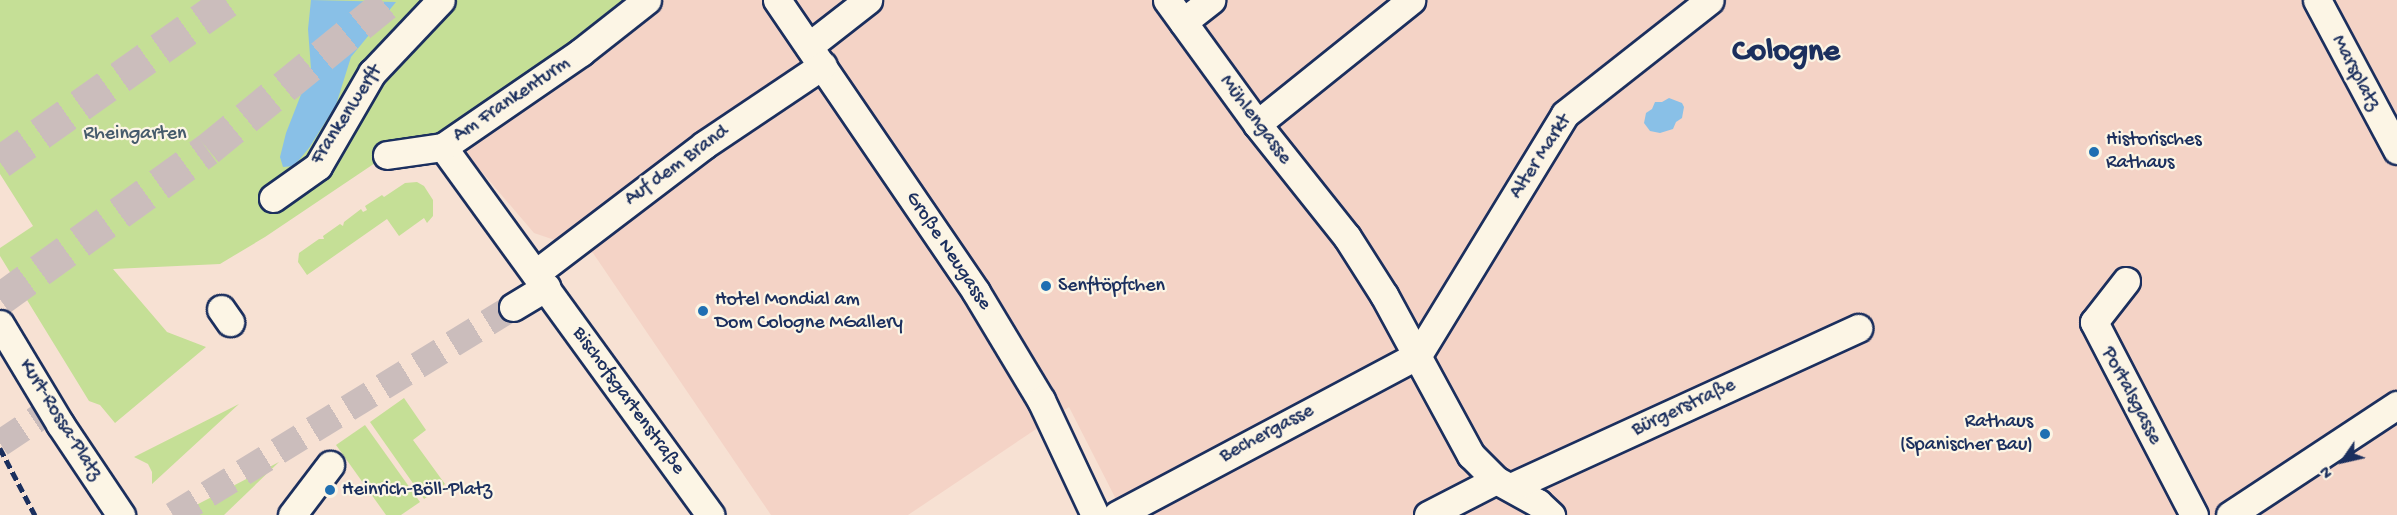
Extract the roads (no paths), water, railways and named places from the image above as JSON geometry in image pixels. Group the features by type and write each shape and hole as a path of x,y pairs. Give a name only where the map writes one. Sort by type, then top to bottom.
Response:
{"street":[{"name":"Frankenwerft","path":"273,198 318,166 372,73 441,0"},
{"name":"Am Frankenturm","path":"443,147 581,52 648,0"},
{"name":"Große Neugasse","path":"777,0 982,301 1041,400 1095,515"},
{"name":"Auf dem Brand","path":"541,280 816,55 868,0"},
{"name":"Mühlengasse","path":"1167,0 1257,124 1347,237 1384,295 1418,355"},
{"path":"1183,22 1211,0"},
{"path":"1257,124 1411,0"},
{"name":"Alter Markt","path":"1418,355 1565,114 1710,0"},
{"name":"Marsplatz","path":"2317,0 2396,147"},
{"path":"387,155 443,147"},
{"name":"Bischofsgartenstraße","path":"443,147 710,515"},
{"path":"513,307 541,280"},
{"name":"Portalsgasse","path":"2126,281 2094,322 2194,515"},
{"name":"Kurt-Rossa-Platz","path":"0,324 60,424 121,515"},
{"name":"Bürgerstraße","path":"1428,515 1858,328"},
{"path":"1418,355 1472,455 1503,484 1538,503 1551,515"},
{"name":"Bechergasse","path":"1117,515 1418,355"},
{"path":"2230,515 2397,405"},
{"path":"292,515 330,465"}],"water":[{"path":"311,0 396,2 351,57 336,105 309,148 294,166 283,167 280,157 286,133 311,69 308,29"},
{"path":"1669,98 1682,103 1684,107 1682,118 1676,122 1673,129 1660,133 1650,131 1644,123 1646,113 1652,109 1655,102 1662,102"}],"tunnel":[{"path":"0,162 229,0"},
{"path":"0,299 208,149 390,0"},
{"path":"173,515 513,307"},
{"path":"0,443 57,405"}],"railway":[{"path":"0,448 35,515"}],"place":[{"name":"Historisches Rathaus","path":"2094,152"},
{"name":"Senftöpfchen","path":"1046,286"},
{"name":"Hotel Mondial am Dom Cologne MGallery","path":"703,311"},
{"name":"Rathaus (Spanischer Bau)","path":"2045,434"},
{"name":"Heinrich-Böll-Platz","path":"330,490"}],"district":[{"name":"Cologne","path":"1786,53"}],"park label":[{"name":"Rheingarten","path":"135,134"}]}
